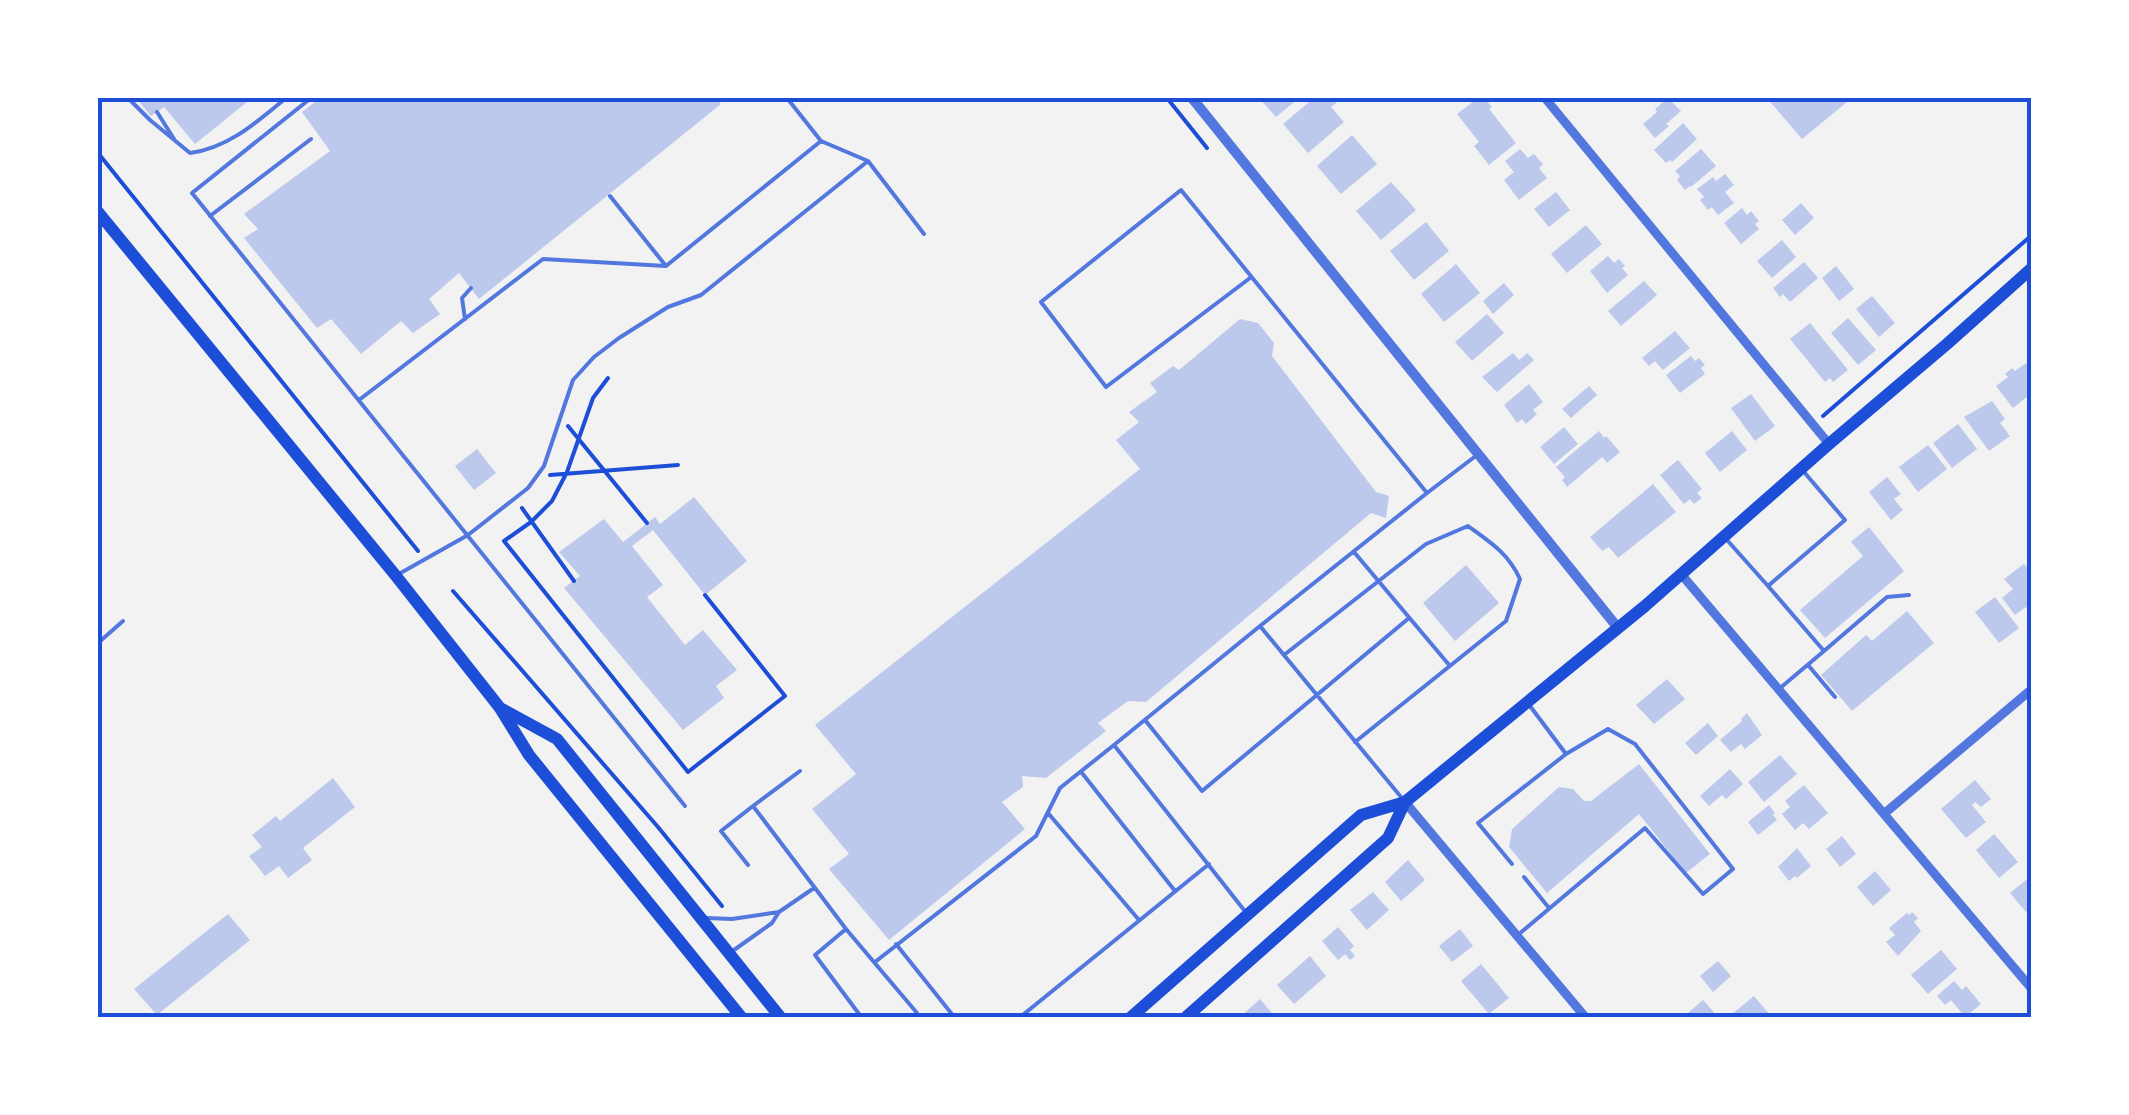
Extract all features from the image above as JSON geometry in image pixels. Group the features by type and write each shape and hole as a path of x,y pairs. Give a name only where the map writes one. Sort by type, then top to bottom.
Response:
{"main road":[{"path":"98,212 396,576 500,708 529,755 742,1018"},
{"path":"1130,1018 1362,815 1405,802 1618,628 2032,268"},
{"path":"500,708 557,739 781,1018"},
{"path":"1185,1018 1388,838 1405,802"}],"street":[{"path":"1192,98 1618,628"},
{"path":"1544,98 1829,444"},
{"path":"1681,574 2032,989"},
{"path":"1885,813 2032,689"},
{"path":"1405,802 1586,1018"}],"lane":[{"path":"128,98 190,152 211,150 252,126 286,98"},
{"path":"310,98 192,193 686,806"},
{"path":"788,98 821,141 868,162 924,234"},
{"path":"156,112 177,143"},
{"path":"210,216 311,140"},
{"path":"359,400 543,259 666,266 821,141"},
{"path":"396,576 468,535 528,488 544,466 573,380 594,358 668,307 702,295 868,162"},
{"path":"1250,278 1106,387 1040,302 1181,190 1427,493"},
{"path":"610,196 666,266"},
{"path":"465,319 462,298 470,288"},
{"path":"874,962 1036,836 1060,788 1478,454"},
{"path":"1768,586 1845,520 1800,469"},
{"path":"1284,655 1426,544 1468,526 1511,560 1520,578 1506,621 1356,742"},
{"path":"1724,536 1824,651"},
{"path":"1354,552 1450,666"},
{"path":"1779,689 1887,597 1909,595"},
{"path":"1145,720 1202,791 1409,618"},
{"path":"98,644 123,622"},
{"path":"1260,626 1405,802"},
{"path":"1808,665 1835,697"},
{"path":"1527,702 1566,754"},
{"path":"1512,864 1478,823 1566,754 1608,729 1634,744 1734,870 1703,894 1645,828 1517,935"},
{"path":"1114,745 1247,914"},
{"path":"748,865 721,831 800,772"},
{"path":"1081,772 1175,892"},
{"path":"754,806 917,1018"},
{"path":"1048,812 1139,920"},
{"path":"1019,1018 1208,864"},
{"path":"1524,877 1550,908"},
{"path":"728,953 759,934 779,912 815,887"},
{"path":"702,917 732,919 779,912"},
{"path":"846,930 815,955 862,1018"},
{"path":"896,944 955,1018"}],"path":[{"path":"1168,98 1208,148"},
{"path":"98,152 418,550"},
{"path":"1823,416 2032,236"},
{"path":"608,378 593,398 567,472 552,501 504,541 688,772 785,696 705,596"},
{"path":"568,426 647,523"},
{"path":"550,475 678,465"},
{"path":"522,508 574,581"},
{"path":"454,591 725,909"}],"building":[{"path":"136,98 252,98 195,144 164,107 151,116"},
{"path":"320,98 716,98 721,104 479,299 459,273 429,299 440,314 413,333 401,321 361,354 331,319 317,328 244,238 258,229 244,214 330,151 302,112"},
{"path":"1259,98 1299,98 1276,117"},
{"path":"1314,98 1342,98 1331,107 1344,122 1308,153 1283,124"},
{"path":"1478,98 1484,98 1492,107 1489,109 1516,143 1489,165 1474,146 1479,142 1457,114"},
{"path":"1668,98 1681,111 1655,138 1643,124"},
{"path":"1767,98 1852,98 1802,139"},
{"path":"1683,123 1697,139 1666,163 1654,150"},
{"path":"1352,135 1377,164 1341,194 1317,166"},
{"path":"1520,149 1528,158 1534,154 1543,164 1539,168 1547,178 1519,200 1504,180 1514,172 1505,161"},
{"path":"1701,149 1716,166 1685,190 1675,171"},
{"path":"1725,174 1734,185 1725,192 1734,203 1718,215 1712,207 1708,210 1697,189 1713,177 1716,181"},
{"path":"1391,182 1416,210 1381,240 1356,211"},
{"path":"1556,192 1570,210 1549,227 1534,209"},
{"path":"1801,203 1814,218 1795,235 1782,220"},
{"path":"1742,208 1747,215 1751,211 1759,221 1755,224 1759,229 1741,244 1724,223"},
{"path":"1426,222 1449,251 1414,280 1390,251"},
{"path":"1586,225 1602,244 1567,273 1551,254"},
{"path":"1782,240 1796,257 1772,278 1757,261"},
{"path":"1608,256 1614,263 1619,259 1628,275 1607,293 1590,271"},
{"path":"1804,262 1818,278 1790,302 1783,294 1780,297 1773,288"},
{"path":"1456,264 1480,293 1444,322 1421,294"},
{"path":"1836,266 1854,289 1839,301 1822,278"},
{"path":"1644,281 1657,295 1621,326 1608,311"},
{"path":"1504,283 1514,295 1493,314 1483,301"},
{"path":"1872,296 1895,323 1879,337 1856,309"},
{"path":"1487,314 1504,333 1472,361 1455,342"},
{"path":"1848,318 1876,350 1858,365 1831,333"},
{"path":"1240,319 1258,323 1274,343 1272,356 1376,492 1389,496 1386,518 1371,513 1146,702 1128,701 1098,723 1106,731 1046,778 1022,776 1023,787 1002,802 1025,829 889,940 829,869 849,854 812,809 856,774 815,725 1140,469 1116,440 1139,422 1129,412 1157,392 1150,383 1173,366 1179,370"},
{"path":"1810,323 1848,370 1833,382 1830,378 1825,382 1790,339"},
{"path":"1675,331 1690,348 1663,370 1655,361 1649,366 1642,358"},
{"path":"1513,353 1519,360 1527,353 1534,360 1497,392 1482,377"},
{"path":"1691,356 1705,365 1701,368 1705,374 1680,393 1666,375"},
{"path":"2026,363 2032,370 2032,393 2013,408 1996,386 2012,368 2015,371"},
{"path":"1529,384 1543,402 1533,410 1537,414 1526,424 1522,419 1517,423 1504,405"},
{"path":"1589,386 1597,395 1571,418 1562,409"},
{"path":"1751,394 1775,426 1755,441 1731,408"},
{"path":"1992,401 2005,419 2000,423 2010,436 1989,451 1964,417"},
{"path":"1958,424 1977,449 1952,468 1933,443"},
{"path":"1564,427 1578,444 1554,464 1540,447"},
{"path":"1599,431 1620,452 1607,463 1602,457 1567,487 1562,480 1565,477 1556,467"},
{"path":"1732,431 1747,450 1720,472 1705,453"},
{"path":"1928,445 1947,469 1918,492 1899,467"},
{"path":"477,449 496,473 474,490 455,466"},
{"path":"1678,460 1702,489 1697,493 1702,498 1694,504 1690,499 1684,504 1660,475"},
{"path":"1887,477 1901,494 1894,499 1903,510 1891,520 1869,492"},
{"path":"1653,484 1676,512 1618,558 1609,547 1602,551 1590,537"},
{"path":"694,497 747,561 705,595 653,530 632,546 663,585 647,597 685,645 703,630 737,670 716,686 724,698 683,730 564,588 580,576 559,552 604,519 623,542 655,517 660,524"},
{"path":"1869,527 1904,571 1825,638 1800,610 1863,556 1851,542"},
{"path":"2024,564 2032,573 2032,614 2026,607 2015,615 2002,598 2013,589 2004,579"},
{"path":"1466,565 1499,603 1455,641 1423,603"},
{"path":"1995,597 2019,628 1999,643 1975,612"},
{"path":"1907,611 1934,643 1852,711 1821,675 1866,635 1872,641"},
{"path":"1667,679 1685,699 1654,724 1636,705"},
{"path":"1747,713 1762,735 1745,749 1741,744 1731,752 1720,740"},
{"path":"1708,723 1718,736 1696,755 1685,743"},
{"path":"1780,755 1797,774 1764,802 1748,782"},
{"path":"1639,764 1710,854 1686,873 1639,814 1547,893 1509,847 1512,829 1559,787 1573,789 1584,801 1591,801"},
{"path":"1730,769 1743,784 1726,799 1722,795 1709,806 1700,796"},
{"path":"333,778 355,807 303,848 312,860 288,878 279,866 265,876 249,856 262,847 252,835 276,816 280,821"},
{"path":"1975,780 1991,799 1981,807 1975,802 1972,805 1986,822 1966,838 1941,809"},
{"path":"1804,785 1828,813 1809,829 1803,823 1795,830 1782,814 1790,807 1785,801"},
{"path":"1769,805 1777,820 1758,835 1748,822"},
{"path":"1994,834 2018,862 1999,878 1976,850"},
{"path":"1842,836 1856,854 1840,867 1826,849"},
{"path":"1797,848 1811,866 1789,881 1778,867"},
{"path":"1408,860 1425,880 1401,901 1385,882"},
{"path":"1875,871 1891,890 1873,906 1857,887"},
{"path":"2032,875 2032,908 2026,912 2010,893"},
{"path":"1373,892 1389,910 1367,930 1350,910"},
{"path":"1912,912 1921,931 1898,956 1886,942 1895,935 1889,928"},
{"path":"228,914 250,940 157,1015 134,989"},
{"path":"1338,927 1354,946 1350,950 1355,956 1350,960 1345,954 1338,960 1322,941"},
{"path":"1460,929 1473,946 1452,962 1439,946"},
{"path":"1941,950 1957,969 1928,994 1911,975"},
{"path":"1310,956 1326,976 1294,1004 1277,985"},
{"path":"1718,961 1731,976 1713,992 1700,976"},
{"path":"1481,964 1509,998 1489,1014 1461,981"},
{"path":"1954,981 1962,990 1966,986 1981,1004 1965,1017 1951,1000 1945,1005 1937,996"},
{"path":"1754,996 1770,1015 1735,1018 1732,1014"},
{"path":"1260,999 1276,1018 1239,1018"},
{"path":"1703,1000 1719,1018 1682,1018"}]}
